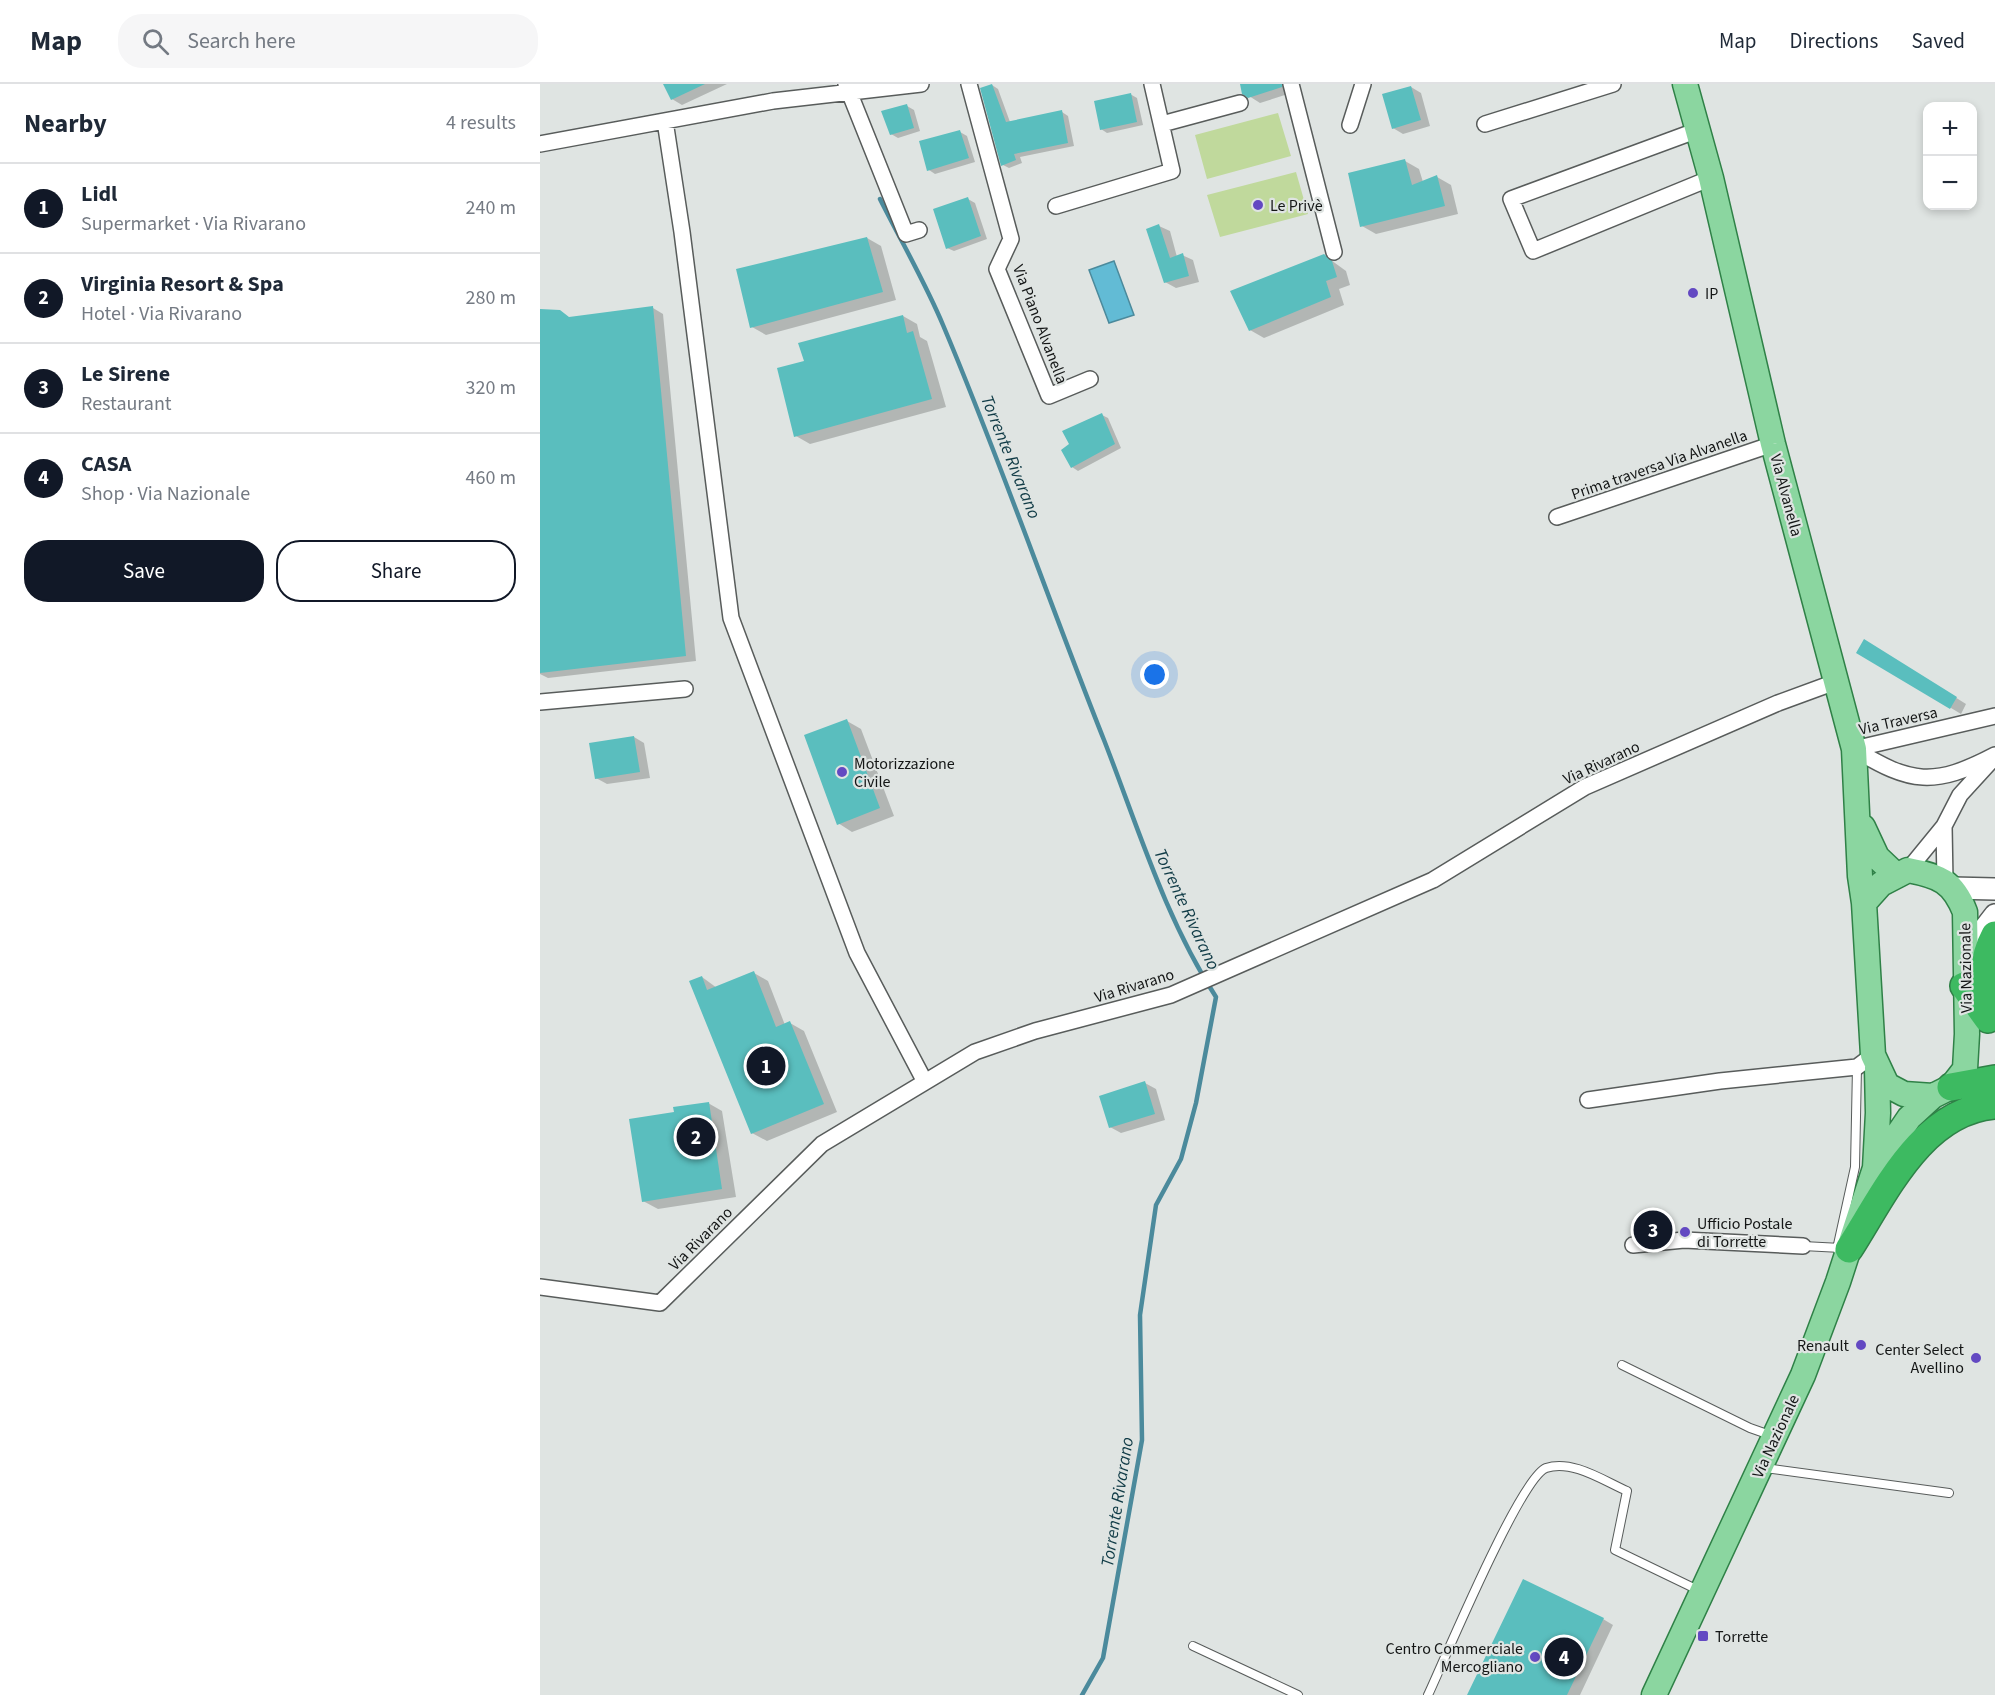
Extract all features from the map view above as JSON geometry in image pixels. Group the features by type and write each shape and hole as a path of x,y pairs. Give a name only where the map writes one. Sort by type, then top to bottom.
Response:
{"highway":[{"path":"1995,935 1985,958 1984,972 1989,999 1995,1008"},
{"path":"1964,980 1995,1027"},
{"path":"1942,1092 1995,1079"},
{"path":"1843,1248 1899,1171 1934,1131 1956,1114 1995,1105"}],"main road":[{"name":"Via Alvanella","path":"1685,84 1711,178 1773,444 1838,681 1854,749 1857,813"},
{"path":"1857,813 1877,858 1902,873 1930,874 1949,885 1995,889"},
{"name":"Via Nazionale","path":"1857,813 1860,876 1864,903 1875,1168"},
{"path":"1864,903 1881,884 1902,873"},
{"name":"Via Nazionale","path":"1654,1695 1803,1375 1838,1282 1843,1248 1875,1168 1909,1118 1961,1078 1967,1055 1964,980 1965,912 1958,894 1949,885"},
{"path":"1964,980 1981,933 1995,915"},
{"path":"1869,1063 1887,1085 1904,1094 1942,1092"}],"street":[{"path":"540,144 842,88 921,84"},
{"name":"Via Piano Alvanella","path":"969,84 1011,239 997,269 1049,396 1090,379"},
{"path":"1056,206 1172,171 1152,84"},
{"path":"1291,84 1334,252"},
{"path":"1350,125 1363,84"},
{"path":"1485,124 1613,84"},
{"path":"842,88 906,234 919,230"},
{"path":"1162,124 1240,103"},
{"path":"665,121 682,232 731,618 852,940 925,1082"},
{"path":"1698,130 1511,199 1533,251 1711,178"},
{"name":"Prima traversa Via Alvanella","path":"1557,517 1773,444"},
{"name":"Via Rivarano","path":"540,1287 660,1303 822,1144 975,1052 1035,1031 1144,1004 1196,983 1433,880 1584,787 1778,703 1838,681"},
{"path":"540,702 685,689"},
{"name":"Via Traversa","path":"1854,749 1995,716"},
{"name":"Via Traversa","path":"1854,749 1905,776 1937,777 1968,769 1995,756"},
{"name":"Via Traversa","path":"1902,873 1944,826 1959,795 1995,756"},
{"name":"Via Traversa","path":"1944,826 1949,885"},
{"path":"1588,1100 1869,1063"},
{"path":"1632,1245 1684,1240 1803,1246"}],"lane":[{"path":"1803,1246 1843,1248 1869,1063"},
{"path":"1622,1365 1749,1428 1774,1437"},
{"path":"1428,1695 1504,1529 1533,1481 1544,1469 1567,1465 1627,1491 1615,1550 1702,1592"},
{"path":"1760,1467 1949,1493"},
{"path":"1193,1646 1298,1695"}],"green space":[{"name":"Le Privè","path":"1278,113 1291,156 1207,179 1195,135"},
{"name":"Le Privè","path":"1296,172 1308,214 1220,237 1207,195"}],"water":[{"path":"1114,261 1134,315 1109,323 1089,270"}],"building":[{"path":"663,84 705,84 671,100"},
{"path":"992,84 1006,122 1062,110 1068,143 1014,154 1016,160 1001,166 980,88"},
{"path":"1240,84 1282,84 1282,87 1248,98 1242,94"},
{"path":"1411,86 1421,120 1392,129 1382,94"},
{"path":"1131,93 1137,122 1100,130 1094,101"},
{"path":"907,104 914,128 890,135 881,111"},
{"path":"960,130 969,158 927,171 919,141"},
{"path":"1405,159 1412,185 1437,175 1445,206 1360,227 1348,173"},
{"path":"968,197 981,236 946,249 933,209"},
{"path":"1159,224 1170,258 1183,253 1189,276 1164,283 1146,229"},
{"path":"867,237 883,292 750,328 736,269"},
{"name":"Le Privè","path":"1324,254 1332,261 1337,277 1326,281 1331,297 1249,331 1230,291"},
{"path":"653,306 686,656 540,673 540,309 560,310 569,317"},
{"path":"903,315 907,333 913,331 932,399 794,437 777,368 804,361 798,343"},
{"path":"1102,413 1115,444 1071,468 1061,450 1069,444 1062,431"},
{"path":"1864,639 1957,697 1950,709 1856,653"},
{"name":"Motorizzazione Civile","path":"847,719 880,808 837,825 804,735"},
{"path":"634,736 640,772 595,779 589,743"},
{"path":"754,971 776,1027 790,1021 824,1104 751,1134 689,981 702,976 707,990"},
{"path":"1145,1081 1155,1114 1109,1128 1099,1096"},
{"path":"709,1102 722,1189 642,1202 629,1119 674,1112 673,1107"},
{"name":"Centro Commerciale Mercogliano","path":"1523,1579 1604,1618 1567,1695 1467,1695"}],"waterway":[{"name":"Torrente Rivarano","path":"880,199 943,325 1005,480 1154,872 1182,936 1216,997 1196,1103 1181,1159 1156,1205 1140,1315 1142,1440 1103,1658 1082,1695"}],"place":[{"name":"Le Privè","path":"1258,205"},
{"name":"IP","path":"1693,293"},
{"name":"Motorizzazione Civile","path":"842,772"},
{"name":"Lidl","path":"766,1066"},
{"name":"Virginia Resort & Spa","path":"696,1137"},
{"name":"Le Sirene","path":"1653,1230"},
{"name":"Ufficio Postale di Torrette","path":"1685,1232"},
{"name":"Renault","path":"1861,1345"},
{"name":"Center Select Avellino","path":"1976,1358"},
{"name":"Torrette","path":"1703,1636"},
{"name":"Centro Commerciale Mercogliano","path":"1535,1657"},
{"name":"CASA","path":"1564,1657"}]}
